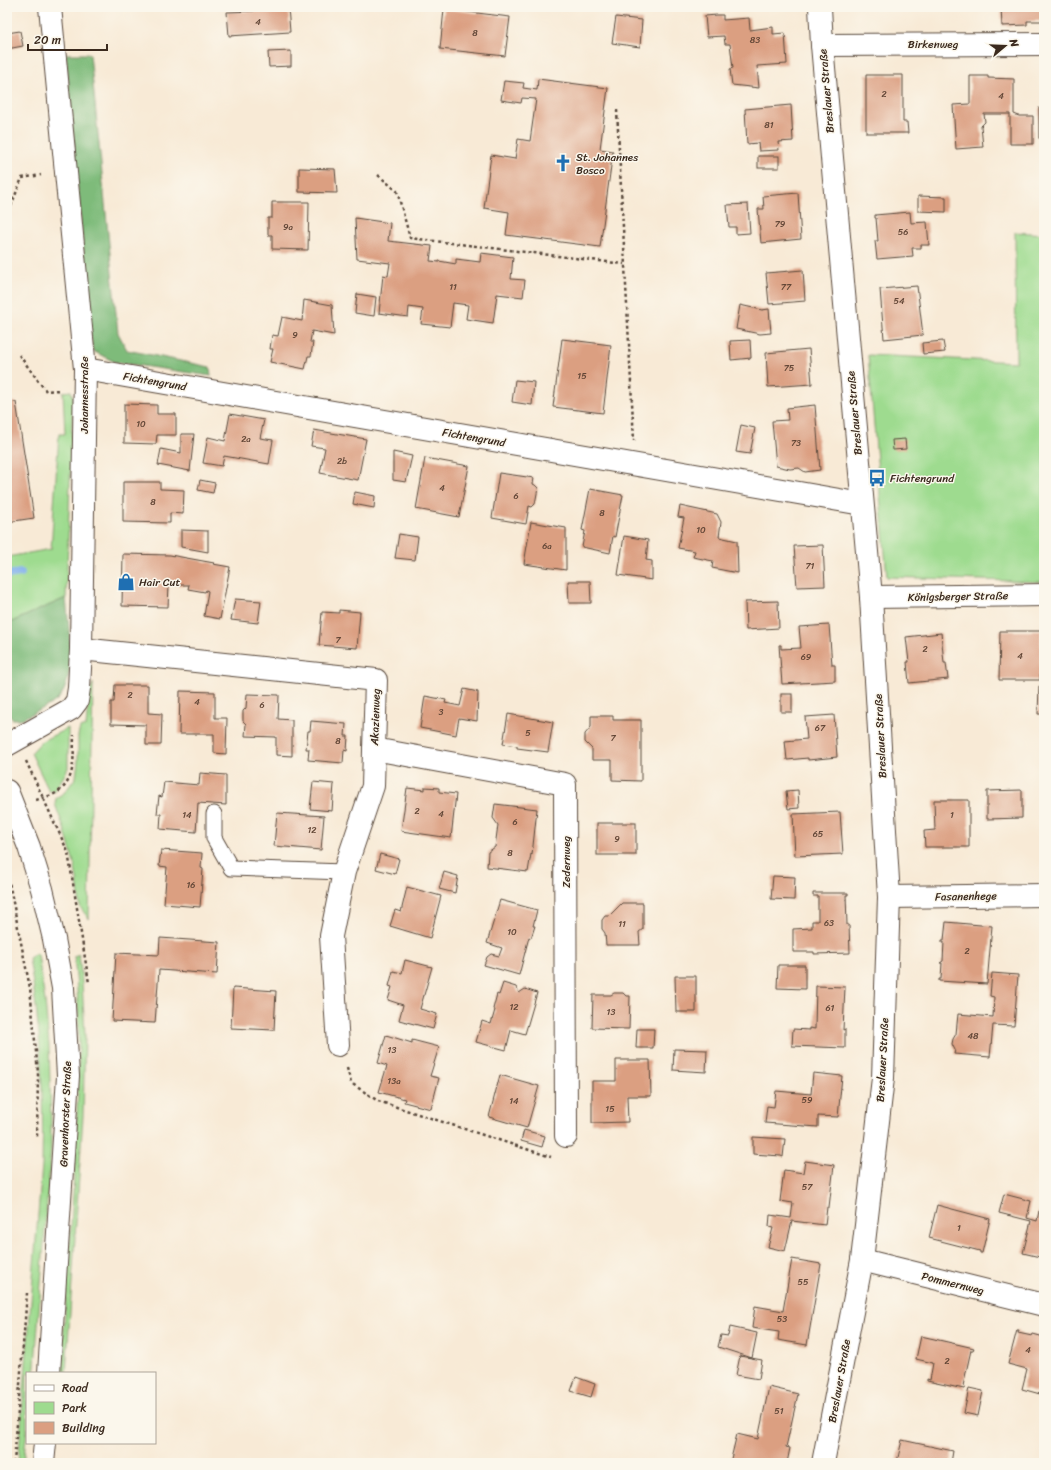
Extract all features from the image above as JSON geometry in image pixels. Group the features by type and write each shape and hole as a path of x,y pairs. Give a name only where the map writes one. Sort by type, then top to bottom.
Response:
{"street":[{"name":"Johannesstraße","path":"50,7 67,171 85,378 81,649 77,701"},
{"name":"Breslauer Straße","path":"820,7 822,45 871,597 889,897 883,1078 862,1260 823,1463"},
{"name":"Birkenweg","path":"822,45 1044,44"},
{"name":"Fichtengrund","path":"85,378 636,465 862,504"},
{"name":"Königsberger Straße","path":"871,597 1044,595"},
{"name":"Akazienweg","path":"81,649 376,680 373,786 344,872 331,936 338,1045"},
{"path":"7,745 71,709 77,701"},
{"name":"Zedernweg","path":"374,749 566,784 566,1136"},
{"name":"Gravenhorster Straße","path":"11,800 29,846 42,889 54,939 63,988 68,1076 49,1372"},
{"name":"Fasanenhege","path":"889,897 1044,895"},
{"name":"Pommernweg","path":"862,1260 1044,1305"},
{"path":"43,1463 45,1444"}],"lane":[{"path":"214,814 214,838 231,868 344,872"}],"path":[{"path":"617,110 624,264 636,465"},
{"path":"11,206 22,178 67,171"},
{"path":"378,175 397,191 410,238 624,264"},
{"path":"19,355 46,391 85,378"},
{"path":"11,800 54,794 64,787 70,776 74,756 77,701"},
{"path":"7,872 30,988 38,1073 37,1140"},
{"path":"338,1045 351,1083 378,1101 553,1158 566,1136"},
{"path":"14,1463 28,1287"}],"green space":[{"path":"66,54 90,54 118,333 127,350 210,367 211,376 115,362 93,351"},
{"path":"1015,232 1044,234 1044,582 887,577 868,355 1016,362"},
{"path":"71,391 73,396 66,598 7,624 7,557 51,549 59,434 65,434 63,392"},
{"path":"66,598 70,637 70,666 68,680 57,700 50,705 24,718 12,719 7,711 7,624"},
{"path":"93,683 89,919 80,907 74,863 65,831 55,804 56,798 65,792 76,777 78,761 78,736 80,728 86,726 89,693"},
{"path":"68,728 68,768 55,790 49,791 31,753 42,741"},
{"path":"36,953 38,955 45,1001 49,1045 51,1148 35,1365 34,1372 26,1372 26,1439 23,1463 18,1463 42,1165 41,1061 29,958"},
{"path":"79,954 85,1035 83,1116 66,1372 61,1372 73,1194 78,1089 78,1000 74,956"}],"building":[{"path":"254,7 288,7 290,32 229,36 227,12 254,11"},
{"path":"1001,7 1044,7 1044,21 1027,21 1027,25 1002,26"},
{"path":"444,9 510,17 505,56 440,49"},
{"path":"723,15 723,20 749,18 750,30 773,27 773,34 785,33 787,64 757,66 759,88 732,85 730,69 733,68 730,44 725,44 724,36 707,37 705,16"},
{"path":"616,17 642,20 640,47 612,43"},
{"path":"20,31 23,46 7,49 7,33"},
{"path":"291,51 291,66 269,67 268,52"},
{"path":"866,75 903,75 903,122 907,122 908,133 866,133"},
{"path":"970,76 988,76 988,78 1014,79 1014,114 1019,116 1033,116 1033,144 1010,144 1010,114 984,114 985,122 981,126 983,147 956,149 953,105 970,104"},
{"name":"St. Johannes Bosco","path":"538,79 608,88 600,149 613,151 600,247 506,235 509,212 484,208 491,155 515,159 518,139 530,141 536,99 522,98 521,103 501,100 504,81 524,83 523,88 537,90"},
{"path":"791,105 793,141 778,142 779,150 759,151 758,143 747,144 745,109"},
{"path":"1039,108 1044,108 1044,138 1039,138"},
{"path":"758,156 779,156 779,168 758,168"},
{"path":"299,168 335,169 337,193 299,192"},
{"path":"798,193 801,239 761,243 758,209 764,209 763,196"},
{"path":"918,196 946,197 946,212 918,211"},
{"path":"272,202 309,202 308,250 272,249 272,235 268,235 268,218 272,218"},
{"path":"748,204 750,233 736,234 736,227 729,227 727,205"},
{"path":"910,212 911,223 927,222 929,245 921,245 921,248 912,248 913,256 877,259 875,241 878,241 875,215"},
{"path":"355,218 390,223 388,241 432,246 430,261 456,264 456,259 480,262 481,253 513,257 511,279 525,280 523,297 497,294 493,323 466,319 468,305 453,303 450,327 421,324 423,309 409,307 408,317 379,313 383,275 388,276 390,263 357,259"},
{"path":"803,270 805,301 769,304 766,273"},
{"path":"917,286 923,335 884,339 880,289"},
{"path":"357,294 376,297 374,316 355,313"},
{"path":"304,300 332,305 334,335 312,331 310,342 313,342 311,356 308,356 305,369 270,362 273,349 270,349 272,335 278,336 282,317 302,321"},
{"path":"740,305 762,310 769,309 771,333 760,334 736,329"},
{"path":"562,339 611,345 603,413 553,407"},
{"path":"750,340 751,358 731,360 730,341"},
{"path":"943,341 945,352 923,354 922,343"},
{"path":"809,349 812,384 768,387 766,353"},
{"path":"515,380 534,382 532,405 512,402"},
{"path":"16,402 34,518 7,522 7,403"},
{"path":"124,404 157,405 157,414 176,414 176,435 157,435 156,444 124,443"},
{"path":"815,405 820,470 805,472 799,468 790,469 776,466 772,421 788,420 787,408"},
{"path":"230,414 264,420 260,438 273,440 269,464 224,456 222,466 203,463 208,437 225,441"},
{"path":"741,425 755,428 750,454 736,452"},
{"path":"314,430 366,439 358,480 320,473 325,448 311,446"},
{"path":"181,434 194,434 190,471 158,465 161,449 181,453"},
{"path":"905,439 906,449 893,450 892,440"},
{"path":"393,452 412,456 406,482 393,480"},
{"path":"425,458 469,466 459,517 416,509"},
{"path":"499,473 534,478 533,484 538,488 535,504 532,507 529,506 526,524 492,518"},
{"path":"200,480 215,483 213,493 198,490"},
{"path":"123,482 160,482 160,489 184,490 183,514 170,513 170,523 123,522"},
{"path":"590,489 623,495 615,537 613,536 610,553 582,547 585,531 582,530"},
{"path":"355,492 375,496 374,508 353,504"},
{"path":"680,506 717,514 721,522 719,537 737,541 738,573 712,568 713,561 693,557 695,551 678,548 684,518 678,517"},
{"path":"531,522 566,528 566,570 524,564"},
{"path":"181,530 208,531 208,552 181,547"},
{"path":"399,534 418,537 415,560 395,558"},
{"path":"624,536 648,540 646,560 652,561 652,580 618,575"},
{"path":"823,545 825,586 797,587 794,546"},
{"path":"123,554 170,555 230,567 220,619 204,616 208,591 206,590 205,592 188,589 189,585 169,585 168,607 122,606"},
{"path":"568,581 590,581 591,603 569,603"},
{"path":"235,599 261,601 258,623 231,620"},
{"path":"778,601 779,628 746,630 745,602"},
{"path":"339,610 360,612 357,648 319,645 322,612 339,613"},
{"path":"829,625 832,665 835,665 835,681 782,684 779,645 781,645 781,649 801,648 799,627"},
{"path":"1000,631 1041,631 1040,680 999,680"},
{"path":"941,633 944,663 946,663 948,679 909,683 907,662 909,662 906,637"},
{"path":"115,685 148,685 148,713 162,714 161,745 146,745 146,725 111,724 111,702 114,702"},
{"path":"1039,686 1044,686 1044,714 1038,714"},
{"path":"464,689 478,692 477,721 459,718 456,735 420,728 425,696 446,700 445,703 460,706"},
{"path":"180,691 215,692 215,718 227,718 226,754 214,753 214,734 179,734"},
{"path":"247,694 279,695 278,719 292,720 292,756 276,755 276,737 245,736 246,724 243,721 243,711 246,708"},
{"path":"781,694 792,694 792,712 781,712"},
{"path":"508,714 553,722 548,752 517,748 517,746 503,744"},
{"path":"834,715 837,757 808,760 808,758 787,760 785,741 807,739 805,717"},
{"path":"591,716 613,716 613,720 641,720 641,781 612,780 612,760 592,760 592,749 585,742 585,734 591,727"},
{"path":"311,721 346,724 345,736 348,736 347,751 344,750 343,763 308,760 309,749 306,749"},
{"path":"200,773 226,775 226,805 198,803 196,832 160,829 161,814 157,814 159,796 162,797 164,782 199,785"},
{"path":"313,782 334,784 332,811 310,809"},
{"path":"425,787 439,788 439,792 456,794 451,838 401,831 407,788 425,790"},
{"path":"798,790 799,808 788,809 786,791"},
{"path":"1022,790 1022,818 987,819 987,791"},
{"path":"934,800 969,800 969,847 925,847 924,831 935,830"},
{"path":"495,804 537,809 532,855 531,854 528,872 487,867 488,852 495,847 498,825 493,818"},
{"path":"840,812 843,854 795,856 793,814"},
{"path":"277,813 324,816 321,850 274,846"},
{"path":"597,823 636,823 636,855 597,855"},
{"path":"161,850 202,853 201,868 203,869 200,907 164,904 167,867 159,866"},
{"path":"380,854 399,859 395,874 376,869"},
{"path":"444,872 458,876 455,893 439,889"},
{"path":"773,876 795,877 794,900 771,899"},
{"path":"407,887 441,896 430,938 390,926 395,910 401,912"},
{"path":"813,893 848,893 848,895 846,895 847,925 849,925 850,953 814,954 814,952 793,952 793,929 812,928 812,921 818,921 818,896 813,896"},
{"path":"500,900 537,910 533,926 535,926 531,938 529,937 519,975 484,965 487,957 491,954 499,956 502,948 487,943"},
{"path":"622,903 643,903 643,929 639,932 640,945 606,945 605,933 602,929 602,920 605,916 609,916"},
{"path":"946,922 992,926 987,984 939,981 939,979 941,979 942,963 940,963 943,961 944,942 942,942 942,940 944,940"},
{"path":"160,938 219,942 217,974 159,970 155,1023 112,1021 116,953 159,955"},
{"path":"405,960 432,967 420,1009 437,1014 433,1029 399,1020 403,1005 388,1000 392,987 389,986 393,971 402,973"},
{"path":"778,965 805,965 805,989 777,988"},
{"path":"992,973 1018,975 1014,1026 993,1025 990,1057 954,1054 955,1050 952,1044 956,1034 958,1014 993,1017 994,997 990,996"},
{"path":"675,976 696,976 696,1012 676,1012"},
{"path":"503,983 516,987 519,993 525,989 537,993 525,1034 511,1030 506,1050 476,1042 482,1021 491,1024 497,994 499,995"},
{"path":"816,986 845,987 843,1030 845,1029 845,1048 792,1046 793,1029 815,1029"},
{"path":"233,988 276,991 274,1030 231,1028"},
{"path":"614,993 623,993 626,996 630,996 629,1029 592,1028 593,995 611,995"},
{"path":"637,1029 654,1029 653,1048 636,1048"},
{"path":"386,1035 412,1043 412,1040 439,1047 430,1076 439,1078 431,1109 404,1102 405,1099 379,1092 387,1066 378,1063"},
{"path":"674,1049 707,1050 706,1072 673,1070"},
{"path":"616,1060 650,1060 651,1096 627,1096 628,1122 592,1123 592,1081 616,1081"},
{"path":"813,1073 842,1076 838,1117 818,1116 818,1127 765,1123 767,1106 774,1107 776,1091 811,1094"},
{"path":"500,1075 539,1086 527,1128 489,1117"},
{"path":"524,1130 545,1136 542,1147 521,1141"},
{"path":"753,1137 785,1139 783,1157 753,1154"},
{"path":"805,1161 834,1165 829,1207 827,1207 825,1225 792,1221 785,1251 768,1247 773,1228 769,1227 770,1215 791,1218 793,1203 780,1201 784,1170 803,1173"},
{"path":"1004,1194 1031,1201 1027,1218 1037,1221 1039,1211 1044,1212 1044,1258 1023,1253 1031,1221 999,1213"},
{"path":"937,1205 990,1219 982,1253 980,1253 980,1251 929,1238"},
{"path":"792,1259 821,1264 807,1345 778,1340 779,1332 752,1328 755,1306 783,1311"},
{"path":"730,1327 757,1333 752,1358 718,1347 721,1335 728,1336"},
{"path":"1017,1330 1019,1330 1018,1333 1032,1336 1033,1334 1044,1337 1044,1377 1040,1394 1022,1389 1027,1369 1008,1364"},
{"path":"921,1336 974,1348 971,1350 963,1386 965,1387 964,1389 927,1381 927,1379 930,1380 933,1363 916,1359"},
{"path":"740,1356 762,1360 759,1379 736,1375"},
{"path":"576,1377 595,1384 591,1397 571,1391"},
{"path":"769,1387 798,1394 786,1447 790,1448 787,1463 730,1463 737,1434 758,1439"},
{"path":"969,1388 983,1391 978,1416 964,1413"},
{"path":"902,1440 953,1451 951,1463 897,1462"}],"waterway":[{"path":"7,575 21,573"}],"place":[{"name":"St. Johannes Bosco","path":"563,163"},
{"name":"Fichtengrund","path":"877,478"},
{"name":"Hair Cut","path":"126,582"}]}
